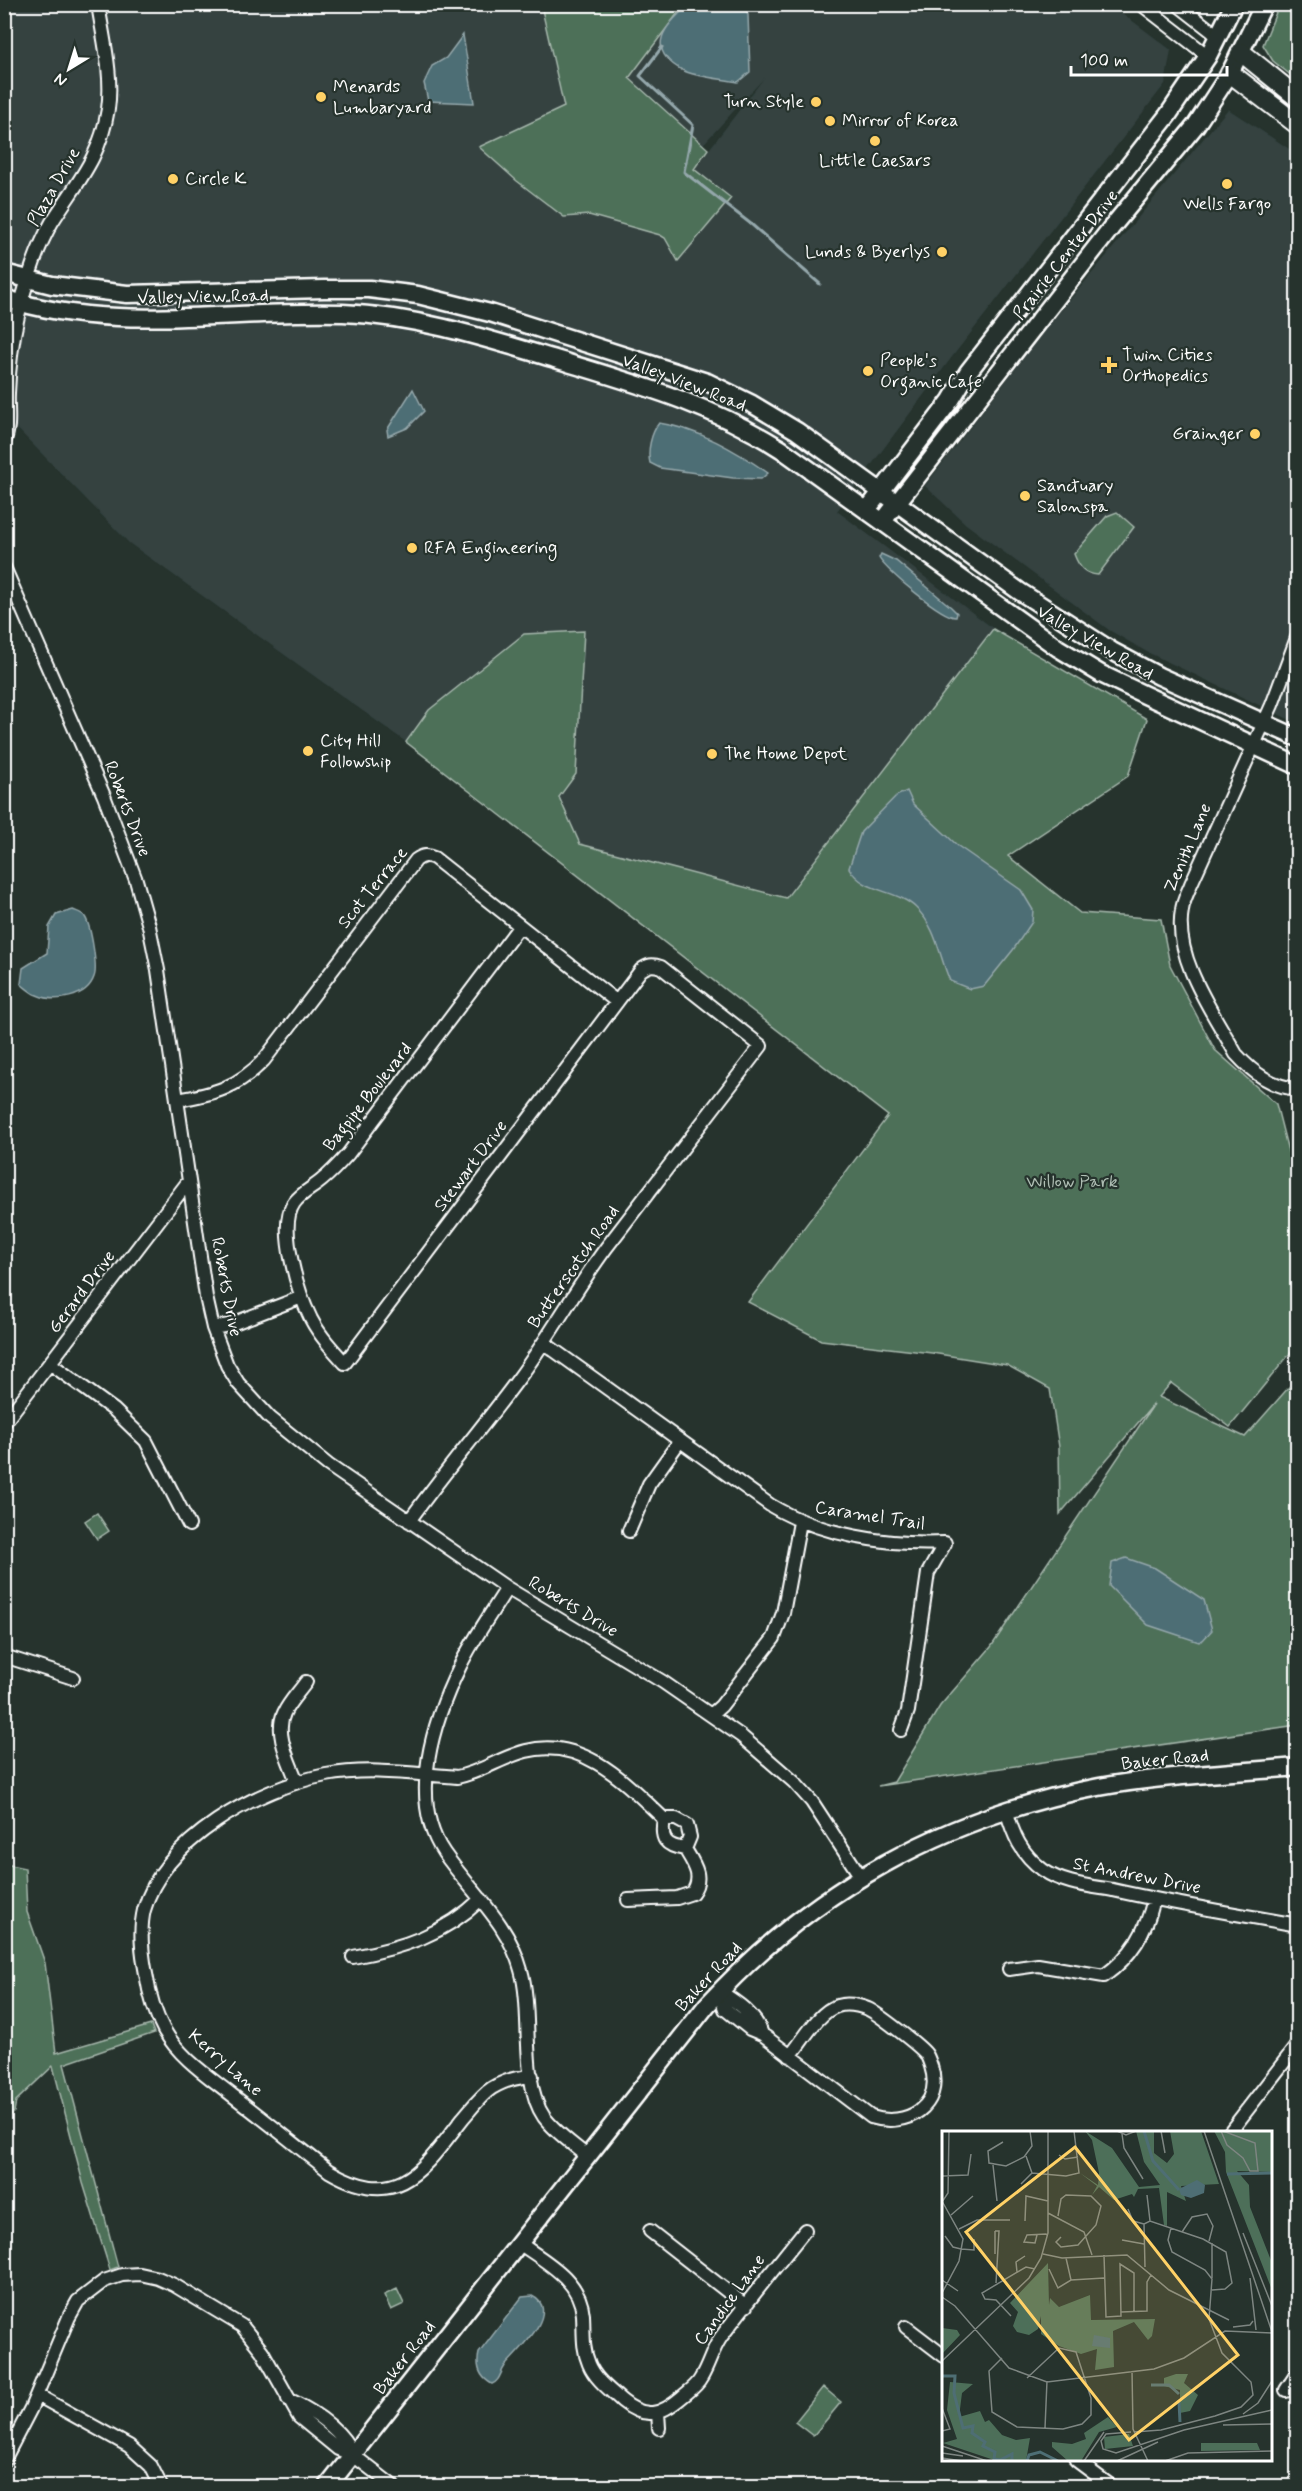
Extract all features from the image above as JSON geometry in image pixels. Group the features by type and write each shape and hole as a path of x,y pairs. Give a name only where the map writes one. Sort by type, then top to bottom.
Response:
{"highway":[{"path":"1240,52 1298,98"},
{"path":"1230,74 1298,125"}],"main road":[{"name":"Prairie Center Drive","path":"867,510 951,400 968,372 1168,115 1208,56 1233,4"},
{"name":"Prairie Center Drive","path":"883,521 1111,228 1196,125 1230,74 1264,4"},
{"path":"1218,36 1240,52"},
{"path":"1208,56 1230,74"},
{"name":"Valley View Road","path":"4,273 29,280 127,294 369,289 417,295 449,302 707,382 752,404 798,431 1028,598 1102,646 1159,676 1298,738"},
{"name":"Valley View Road","path":"4,298 93,317 192,319 305,313 344,314 430,324 632,381 703,407 758,434 1058,648 1110,678 1298,766"},
{"name":"Baker Road","path":"328,2487 679,2039 719,1991 745,1964 782,1932 861,1876 938,1837 1006,1809 1101,1787 1156,1779 1298,1767"}],"street":[{"name":"Plaza Drive","path":"4,442 8,426 10,366 22,303 29,280 52,223 86,174 103,132 108,107 108,86 98,4"},
{"path":"1141,4 1208,56"},
{"path":"1177,4 1218,36"},
{"name":"Roberts Drive","path":"4,567 69,711 136,880 158,970 188,1182 213,1328 227,1365 238,1383 270,1418 293,1438 409,1521 507,1588 663,1682 741,1736 794,1782 826,1821 861,1876"},
{"name":"Zenith Lane","path":"1298,635 1264,723 1191,884 1182,909 1181,936 1185,958 1236,1054 1247,1067 1274,1084 1298,1089"},
{"name":"Scot Terrace","path":"177,1101 215,1094 250,1074 264,1060 421,856 428,855 434,858 617,1002"},
{"name":"Bagpipe Boulevard","path":"302,1297 287,1227 290,1210 295,1202 324,1179 348,1154 519,927"},
{"name":"Stewart Drive","path":"302,1297 311,1320 324,1340 345,1363 640,970 646,966 654,964 761,1046"},
{"name":"Butterscotch Road","path":"409,1521 544,1343 581,1282 761,1046"},
{"name":"Gerard Drive","path":"4,1424 188,1182"},
{"path":"213,1328 229,1325 302,1297"},
{"name":"Caramel Trail","path":"544,1343 679,1442 770,1505 800,1522 860,1536 918,1544 945,1543 928,1572 908,1711 901,1730"},
{"path":"51,1364 114,1410 146,1441 189,1525"},
{"path":"629,1531 649,1484 679,1442"},
{"path":"712,1714 766,1651 774,1638 783,1613 800,1522"},
{"path":"507,1588 461,1664 447,1695 438,1723 427,1774 428,1809 436,1839 444,1853 508,1935 522,1973 526,1993 532,2076 537,2102 543,2115 553,2127 588,2157"},
{"path":"4,1656 72,1678"},
{"path":"297,1782 282,1738 281,1720 306,1682"},
{"name":"Kerry Lane","path":"532,2076 505,2081 490,2089 419,2172 408,2180 376,2187 359,2185 329,2171 198,2068 177,2048 164,2030 154,2009 142,1957 141,1933 150,1894 171,1862 193,1839 218,1820 270,1792 297,1782 327,1775 357,1772 464,1776 528,1750 548,1748 568,1750 615,1773 664,1819 676,1819 687,1825 690,1837 685,1849 698,1874 696,1887 692,1893 677,1898 628,1900"},
{"name":"St Andrew Drive","path":"1006,1809 1015,1838 1022,1850 1045,1871 1063,1880 1298,1925"},
{"path":"664,1819 662,1832 665,1842 673,1847 685,1849"},
{"path":"353,1957 400,1947 428,1936 454,1921 481,1899"},
{"path":"1009,1969 1038,1965 1104,1976 1114,1968 1141,1936 1148,1924 1154,1899"},
{"path":"719,1991 725,2008 750,2029 762,2034 790,2056 871,2117 885,2121 899,2121 919,2112 924,2107 934,2080 926,2054 870,2010 858,2005 835,2007 825,2013 790,2056"},
{"path":"1232,2131 1298,2044"},
{"name":"Candice Lane","path":"658,2412 674,2404 701,2378 720,2339 805,2230"},
{"path":"650,2231 746,2306"},
{"path":"519,2243 564,2276 574,2287 580,2300 584,2350 597,2378 628,2406 639,2412 658,2412 659,2428"},
{"path":"4,2460 37,2395 69,2317 78,2301 104,2281 122,2275 140,2274 174,2285 242,2326 261,2351 287,2398 305,2407 346,2439 353,2455 393,2487"},
{"path":"906,2327 942,2354"},
{"path":"1286,2390 1298,2372"},
{"path":"37,2395 129,2446 151,2466 161,2487"},
{"path":"1077,2461 1111,2487"}],"shaded area":[{"path":"1110,4 1171,50 1165,84 952,357 837,511 994,629 787,897 580,845 559,797 576,774 584,631 445,697 406,742 129,543 5,416 5,5","holes":["764,78 694,169 686,163"]},
{"path":"1228,109 1297,154 1297,723 1147,652 1109,630 966,524 925,486 1050,324"}],"green space":[{"path":"541,5 684,5 629,78 708,149 694,169 731,198 678,261 665,238 660,235 589,215 564,217 517,181 479,147 564,107"},
{"path":"1279,5 1297,5 1297,80 1273,61 1263,45"},
{"path":"1117,512 1134,527 1098,575 1089,573 1080,566 1074,554 1107,516"},
{"name":"Willow Park","path":"993,629 1147,719 1128,776 1008,856 1080,913 1161,919 1170,965 1215,1050 1276,1104 1297,1186 1297,1345 1230,1427 1171,1383 1159,1397 1245,1437 1297,1378 1297,1725 878,1786 894,1782 940,1706 991,1647 1154,1404 1060,1514 1059,1447 1050,1389 1007,1365 932,1353 821,1340 748,1302 888,1116 406,742 429,710 524,634 584,631 576,774 559,797 580,844 786,898"},
{"path":"97,1513 109,1531 97,1539 85,1521"},
{"path":"5,1864 25,1868 27,1912 45,1963 56,2053 151,2025 154,2033 64,2064 118,2267 110,2270 83,2183 53,2066 16,2101 14,2112 5,2121"},
{"path":"397,2289 404,2304 391,2310 384,2295"},
{"path":"823,2387 841,2402 813,2436 795,2422"}],"water":[{"path":"689,5 745,5 748,15 750,72 738,82 701,76 682,70 670,62 664,54 661,45 666,29"},
{"path":"463,35 474,103 428,101 424,83 432,66 446,58"},
{"path":"413,389 424,411 407,428 388,436 387,430"},
{"path":"659,423 702,435 743,456 768,473 761,479 733,478 660,468 650,463 649,453 652,437"},
{"path":"881,554 896,561 951,607 957,613 956,617 939,610 903,582 883,564 879,558"},
{"path":"907,791 913,804 958,846 1021,890 1033,910 1032,922 984,986 970,989 950,981 929,924 916,908 899,897 871,887 855,876 849,868 861,832 896,796"},
{"path":"73,910 83,915 87,922 92,938 94,977 85,990 70,997 53,999 35,994 21,984 23,968 47,953 49,927 56,915"},
{"path":"1126,1558 1155,1568 1204,1600 1212,1630 1203,1640 1199,1642 1148,1625 1109,1586 1112,1563"},
{"path":"532,2296 540,2303 543,2311 540,2321 527,2342 505,2366 497,2381 492,2384 484,2378 480,2371 479,2353 522,2297"}],"waterway":[{"path":"662,47 640,76 693,125 684,172 751,224 820,284"}],"place":[{"name":"Menards Lumbaryard","path":"321,97"},
{"name":"Turn Style","path":"816,102"},
{"name":"Mirror of Korea","path":"830,121"},
{"name":"Little Caesars","path":"875,141"},
{"name":"Circle K","path":"173,179"},
{"name":"Wells Fargo","path":"1227,184"},
{"name":"Lunds & Byerlys","path":"942,252"},
{"name":"Twin Cities Orthopedics","path":"1109,365"},
{"name":"People's Organic Cafe","path":"868,371"},
{"name":"Grainger","path":"1255,434"},
{"name":"Sanctuary Salonspa","path":"1025,496"},
{"name":"RFA Engineering","path":"412,548"},
{"name":"City Hill Followship","path":"308,751"},
{"name":"The Home Depot","path":"712,754"}]}
